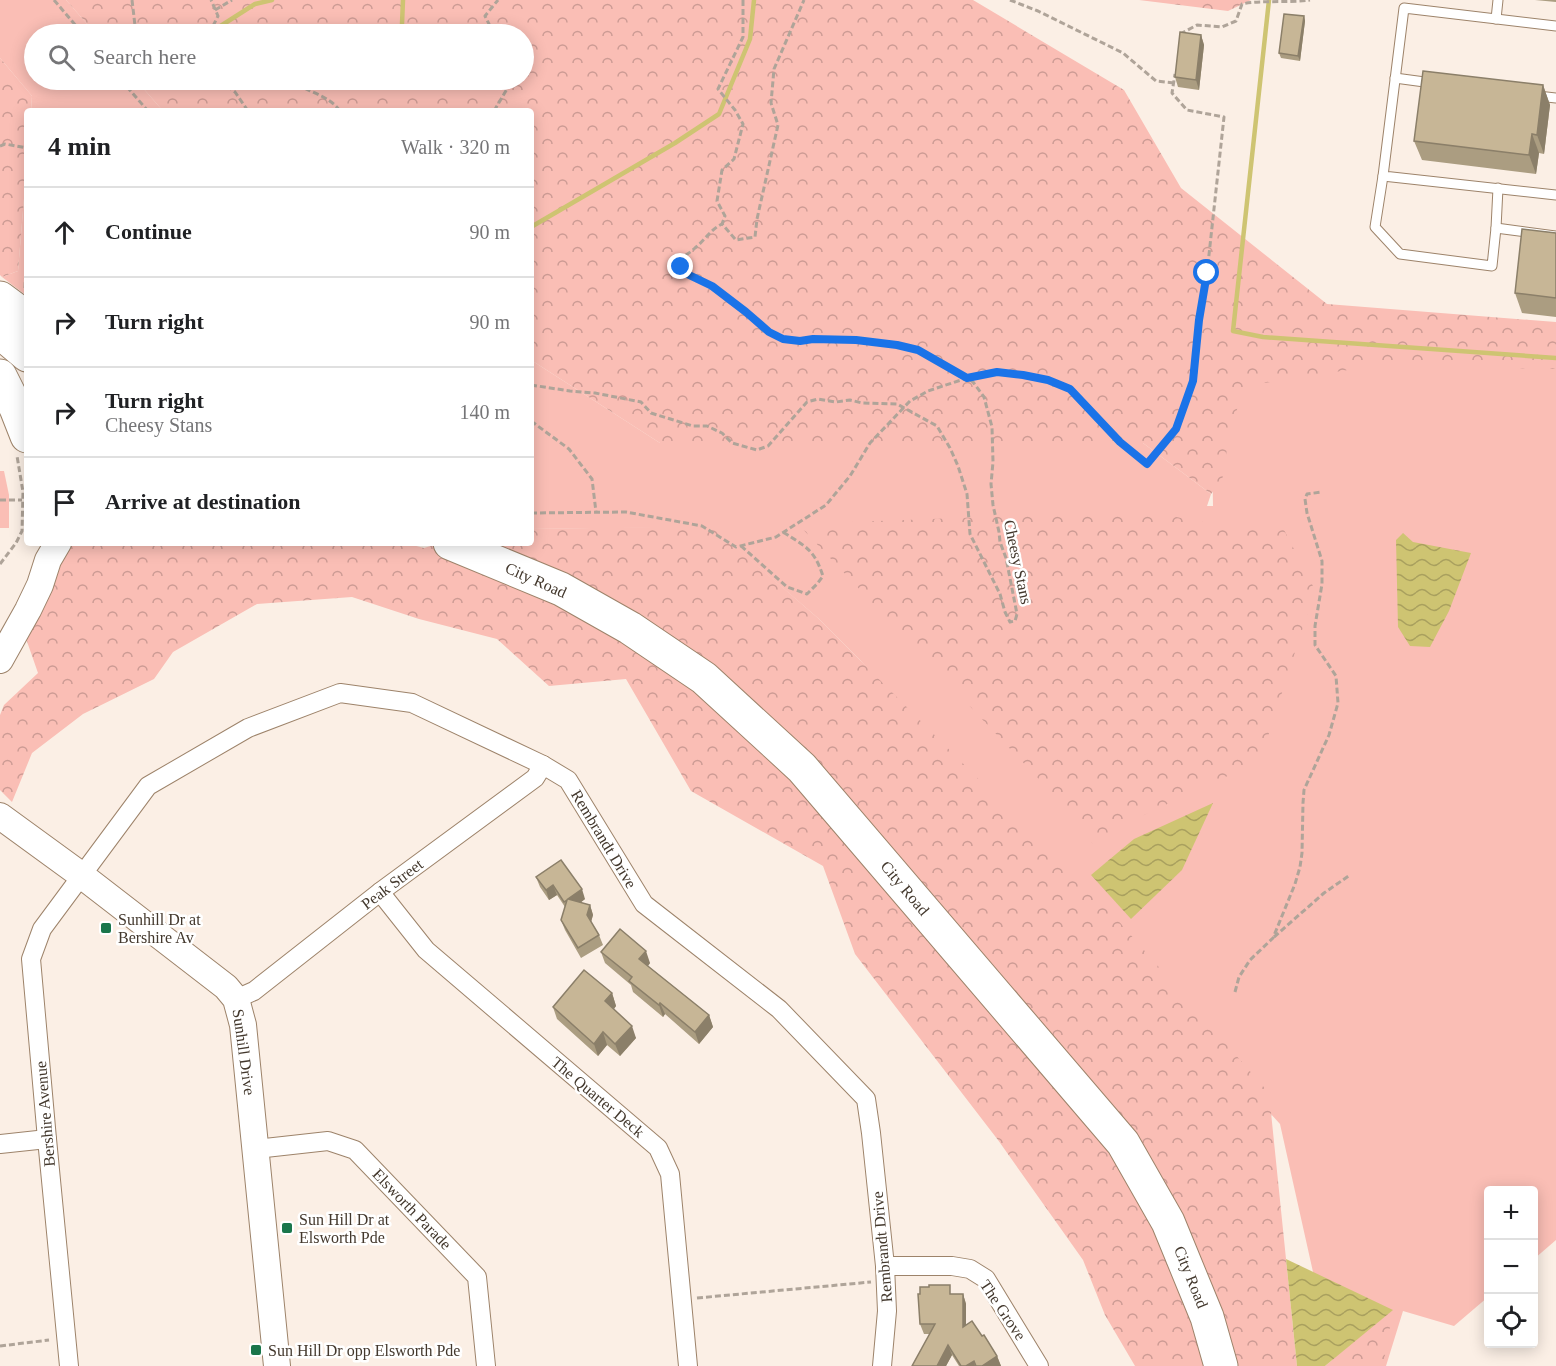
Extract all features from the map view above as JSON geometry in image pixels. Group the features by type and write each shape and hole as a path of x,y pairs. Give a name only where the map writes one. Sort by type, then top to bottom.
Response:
{"highway":[{"path":"11,314 24,346"},
{"path":"0,376 16,408 22,444"},
{"name":"City Road","path":"457,546 561,589 630,628 704,678 802,768 1123,1143 1168,1222 1208,1317 1221,1366"}],"street":[{"path":"0,660 40,585 50,549"},
{"name":"Rembrandt Drive","path":"81,875 148,786 248,728 340,693 412,703 543,765 568,780 644,904 779,1009 866,1100 885,1266 887,1311 882,1366"},
{"name":"Peak Street","path":"236,999 254,991 380,892 534,778 543,765"},
{"name":"Sunhill Drive","path":"0,816 81,875 226,987 236,999 243,1025 277,1366"},
{"name":"Bershire Avenue","path":"69,1366 31,959 42,929 81,875"},
{"name":"The Quarter Deck","path":"380,892 426,950 658,1148 670,1174 688,1366"},
{"path":"0,1144 46,1139"},
{"name":"Elsworth Parade","path":"256,1149 328,1141 356,1149 477,1277 486,1366"},
{"name":"The Grove","path":"885,1266 952,1266 970,1269 986,1279 1039,1366"}],"lane":[{"path":"1496,19 1498,0"},
{"path":"1498,189 1492,266 1400,254 1375,227 1404,8 1556,26"},
{"path":"1395,78 1441,84"},
{"path":"1533,95 1556,98"},
{"path":"1383,176 1556,195"},
{"path":"1496,228 1556,236"}],"path":[{"path":"54,0 74,24"},
{"path":"132,0 135,24"},
{"path":"211,0 218,16 214,24"},
{"path":"215,10 232,0"},
{"path":"489,24 485,16 498,0"},
{"path":"743,0 743,37 718,89 743,124 735,159 722,170 717,201 725,216 722,224 736,240 755,237 778,125 771,103 774,69 804,0"},
{"path":"1010,0 1038,11 1123,53 1156,81 1174,83"},
{"path":"1180,43 1182,33 1197,25 1222,27 1236,21 1242,4 1250,0 1298,2 1310,0"},
{"path":"534,513 626,512 702,526 736,547 776,537 826,505 850,476 870,443 910,401 928,391 967,378 997,372 1048,380 1070,389 1120,442 1147,464 1176,429 1193,381 1224,117 1187,110 1172,93 1175,73"},
{"path":"130,90 145,108"},
{"path":"232,90 246,108"},
{"path":"306,90 334,103 338,108"},
{"path":"496,108 506,90"},
{"path":"0,146 5,144 24,147"},
{"name":"Cheesy Stans","path":"534,386 570,392 595,393 640,402 651,413 693,426 707,426 722,433 732,443 757,450 768,446 807,402 818,399 836,402 850,400 862,403 897,404 937,426 950,448 968,494 970,534 1000,594 1010,622 1015,621 1017,614 993,505 992,427 984,397 973,382 918,350 856,340 783,339 769,332 712,286 687,274 681,267 682,258 696,248 714,228 722,224"},
{"path":"11,314 24,289"},
{"path":"534,423 569,449 592,479 596,512"},
{"path":"0,564 22,531 22,444"},
{"path":"1273,938 1288,904 1300,867 1304,790 1329,735 1338,703 1336,676 1315,645 1317,608 1322,584 1322,561 1305,499 1307,494 1322,492"},
{"path":"0,500 23,500"},
{"path":"741,546 787,587 807,594 823,576 818,562 809,549 783,532"},
{"path":"1235,992 1239,977 1250,960 1324,893 1350,875"},
{"path":"697,1298 871,1282"},
{"path":"0,1346 49,1340"}],"green space":[{"path":"0,0 66,0 87,24 24,24 24,86 0,58"},
{"path":"66,0 973,0 1124,90 1181,188 1327,304 1556,322 1556,369 1374,366 1245,386 1230,430 1222,481 1211,494 1143,443 660,443 534,362 534,108 160,108 145,90 534,90 534,24 87,24"},
{"path":"1139,0 1251,0 1228,11"},
{"path":"0,58 24,86 24,90 32,96 31,108 24,108 24,198 18,271 2,277 0,275"},
{"path":"27,90 145,90 160,108 31,108 32,96"},
{"path":"24,198 24,294 2,277 18,271"},
{"path":"1556,332 1556,1240 1538,1256 1538,1186 1484,1186 1484,1300 1454,1326 1403,1311 1386,1366 1334,1366 1280,1124 860,660 819,619 712,527 534,529 534,362 660,443 1143,443 1211,494 1207,506 1213,506 1210,338"},
{"path":"0,471 4,471 9,495 9,528 0,528"},
{"path":"1144,511 1203,522 1282,526 1315,590 1260,761 1137,818 1099,852 1066,808 798,524"},
{"path":"712,526 819,619 1108,909 1269,1093 1297,1366 1135,1366 1105,1315 1083,1260 998,1140 855,954 823,866 691,791 626,679 549,686 497,639 419,619 352,597 257,604 173,652 154,679 83,714 32,753 12,802 0,790 0,715 4,705 38,673 23,630 56,556 68,546 416,546 424,548 430,546 534,546 534,529"},
{"path":"1393,1310 1383,1366 1325,1366"}],"water":[{"path":"1403,533 1413,542 1471,553 1449,611 1430,647 1410,646 1398,627 1396,540"},
{"path":"1213,803 1182,870 1131,919 1091,875 1134,839"},
{"path":"1286,1259 1393,1310 1325,1366 1297,1366"}],"building":[{"path":"1284,14 1304,16 1298,56 1279,53"},
{"path":"1180,32 1201,35 1196,80 1175,77"},
{"path":"1423,71 1543,85 1537,135 1532,134 1529,155 1414,141"},
{"path":"1522,229 1556,233 1556,298 1515,293"},
{"path":"561,860 582,889 568,899 590,905 587,915 599,935 578,948 561,920 567,900 564,902 553,885 546,890 536,877"},
{"path":"620,929 646,951 639,959 709,1015 695,1032 629,981 632,977 601,952"},
{"path":"584,970 612,993 605,1001 632,1026 615,1044 603,1032 594,1044 553,1007"},
{"path":"929,1285 950,1285 950,1294 963,1294 963,1327 972,1321 997,1356 982,1366 976,1366 974,1361 961,1366 948,1345 937,1366 912,1366 935,1324 920,1324 918,1294 920,1294 920,1287 929,1287"}],"waterway":[{"path":"224,24 255,4 272,0"},
{"path":"402,24 403,0"},
{"path":"534,225 675,143 719,114 750,39 754,0"},
{"path":"1269,0 1233,331 1263,337 1556,358"}],"place":[{"name":"Sunhill Dr at Bershire Av","path":"106,928"},
{"name":"Sun Hill Dr at Elsworth Pde","path":"287,1228"},
{"name":"Sun Hill Dr opp Elsworth Pde","path":"256,1350"}],"route":[{"path":"681,267 687,274 712,286 769,332 783,339 856,340 897,345 918,350 967,378 997,372 1048,380 1070,389 1120,442 1147,464 1176,429 1193,381 1199,320 1207,273"}]}
